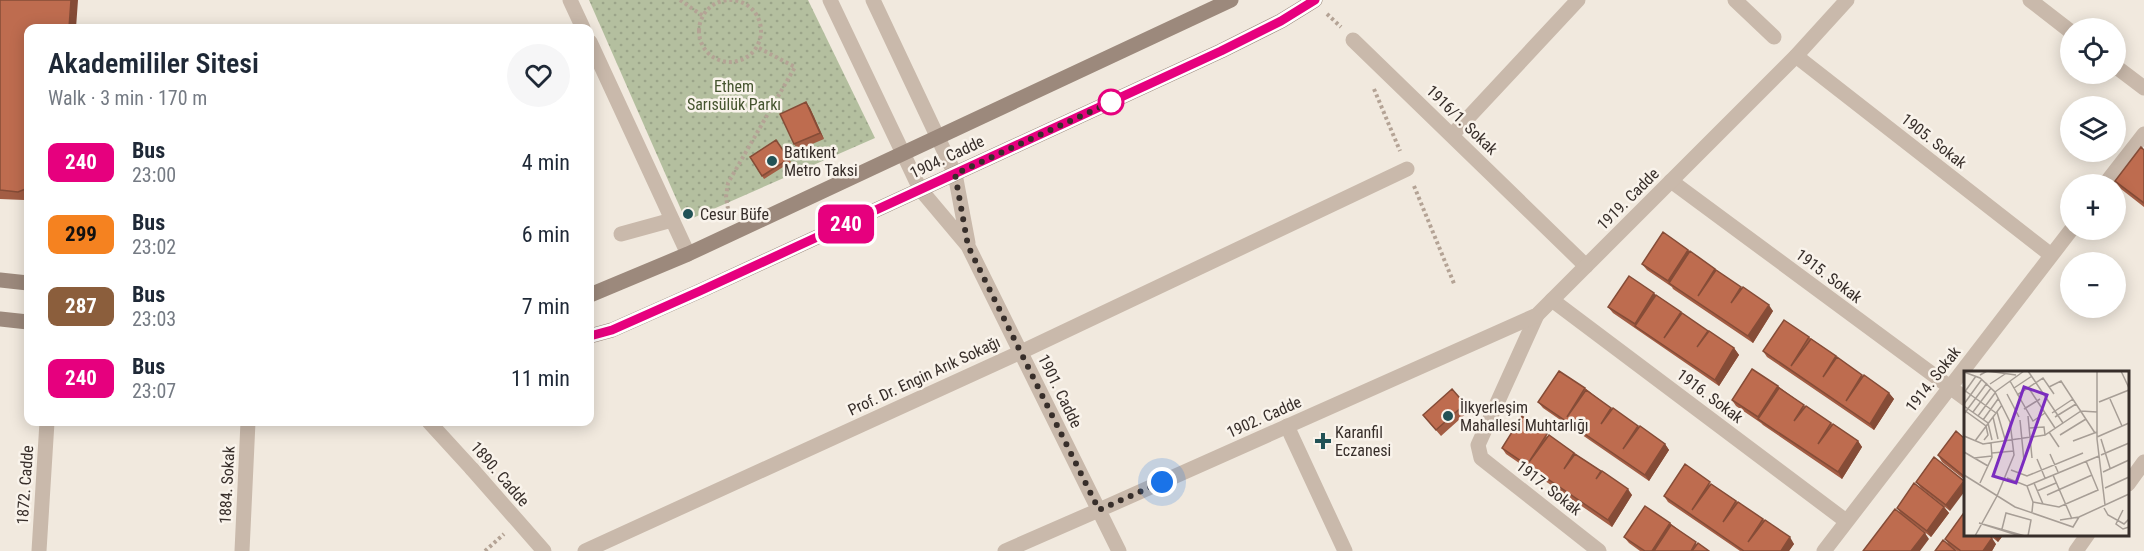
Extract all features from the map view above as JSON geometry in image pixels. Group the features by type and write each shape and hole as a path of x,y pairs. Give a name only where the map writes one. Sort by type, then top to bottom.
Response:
{"main road":[{"name":"1904. Cadde","path":"594,292 732,234 1231,0"},
{"name":"1904. Cadde","path":"594,335 612,330 1221,51 1281,21 1314,0"},
{"path":"0,280 24,283"},
{"path":"0,319 24,322"}],"street":[{"path":"570,0 581,24"},
{"name":"1901. Cadde","path":"830,0 920,189 968,246 1119,551"},
{"name":"1901. Cadde","path":"873,0 955,174 968,246"},
{"path":"1452,135 1578,0"},
{"path":"1735,0 1774,37"},
{"name":"1919. Cadde","path":"1478,452 1478,445 1537,315 1796,56 1847,0"},
{"path":"2030,0 2060,23"},
{"name":"1916/1. Sokak","path":"1353,39 1586,266"},
{"path":"594,51 688,254"},
{"name":"1905. Sokak","path":"1796,56 2051,255"},
{"path":"2126,74 2144,88"},
{"path":"2113,174 2144,134"},
{"name":"Prof. Dr. Engin Arık Sokağı","path":"585,551 1021,352 1407,169"},
{"name":"1915. Sokak","path":"1671,181 1964,398"},
{"path":"621,234 672,220"},
{"name":"1914. Sokak","path":"1824,551 2062,240"},
{"name":"1916. Sokak","path":"1552,300 1846,521"},
{"name":"1902. Cadde","path":"1005,551 1537,315"},
{"name":"1872. Cadde","path":"39,551 47,426"},
{"name":"1884. Sokak","path":"242,551 248,426"},
{"name":"1890. Cadde","path":"433,426 544,551"},
{"path":"1287,426 1345,551"},
{"name":"1917. Sokak","path":"1478,452 1481,458 1599,551"},
{"path":"2129,481 2144,462"},
{"path":"2076,551 2087,536"}],"path":[{"path":"680,0 703,16"},
{"path":"1314,0 1353,39"},
{"path":"741,1 750,7 761,26 757,47 741,61 731,63 710,56 700,37 703,16 719,2 741,1"},
{"path":"732,234 726,197 728,183 795,67 757,47"}],"green space":[{"name":"Ethem Sarısülük Parkı","path":"589,0 808,0 875,138 686,221"}],"building":[{"path":"0,0 71,0 69,24 24,24 24,190 18,192 0,190"},
{"path":"806,102 820,133 794,144 780,114"},
{"name":"Batıkent Metro Taksi","path":"776,140 789,159 762,176 750,157"},
{"path":"2141,147 2144,150 2144,203 2126,189 2126,174 2120,174"},
{"path":"1663,232 1688,250 1668,281 1642,264"},
{"path":"1690,251 1715,269 1698,296 1716,270 1741,287 1731,303 1743,287 1769,305 1748,336 1669,283"},
{"path":"1629,276 1654,293 1635,324 1608,307"},
{"path":"1656,295 1681,312 1664,338 1682,313 1708,331 1697,347 1709,331 1734,348 1715,380 1635,326"},
{"path":"1784,320 1809,337 1791,366 1811,339 1836,356 1823,377 1837,357 1862,375 1846,401 1864,375 1889,393 1870,424 1763,351"},
{"path":"1752,369 1778,386 1758,417 1732,400"},
{"path":"1559,371 1585,388 1567,417 1586,390 1611,408 1601,424 1613,408 1638,426 1623,449 1640,426 1665,444 1645,475 1538,402"},
{"path":"1779,388 1804,405 1794,421 1806,406 1831,423 1818,444 1833,424 1858,441 1838,472 1758,419"},
{"name":"İlkyerleşim Mahallesi Muhtarlığı","path":"1452,389 1465,404 1436,430 1423,415"},
{"path":"1522,416 1547,434 1529,462 1549,435 1574,453 1564,469 1575,454 1601,471 1596,479 1602,471 1628,489 1608,520 1502,448"},
{"path":"1956,431 1964,438 1964,476 1938,455"},
{"path":"1934,457 1964,481 1946,505 1916,482"},
{"path":"1685,464 1710,482 1692,510 1711,484 1736,501 1723,522 1738,502 1763,519 1748,542 1765,520 1790,537 1781,551 1744,551 1664,496"},
{"path":"1914,483 1944,507 1927,531 1897,508"},
{"path":"1645,506 1670,523 1652,551 1645,551 1624,537"},
{"path":"1895,509 1925,533 1911,551 1863,551"},
{"path":"1963,514 1964,536 1990,536 1992,538 1983,551 1961,551 1945,539"},
{"path":"1671,525 1696,542 1691,551 1654,551"},
{"path":"1943,540 1956,551 1935,551"},
{"path":"1698,543 1709,551 1692,551"}],"bus line":[{"name":"240","path":"594,335 612,330 700,291 1221,51 1281,21 1315,0"}],"place":[{"name":"Batıkent Metro Taksi","path":"772,161"},
{"name":"Cesur Büfe","path":"688,214"},
{"name":"İlkyerleşim Mahallesi Muhtarlığı","path":"1448,416"},
{"name":"Karanfil Eczanesi","path":"1323,441"}],"route":[{"path":"1111,102 1120,98 955,174 968,246 1099,510 1162,482"}]}
